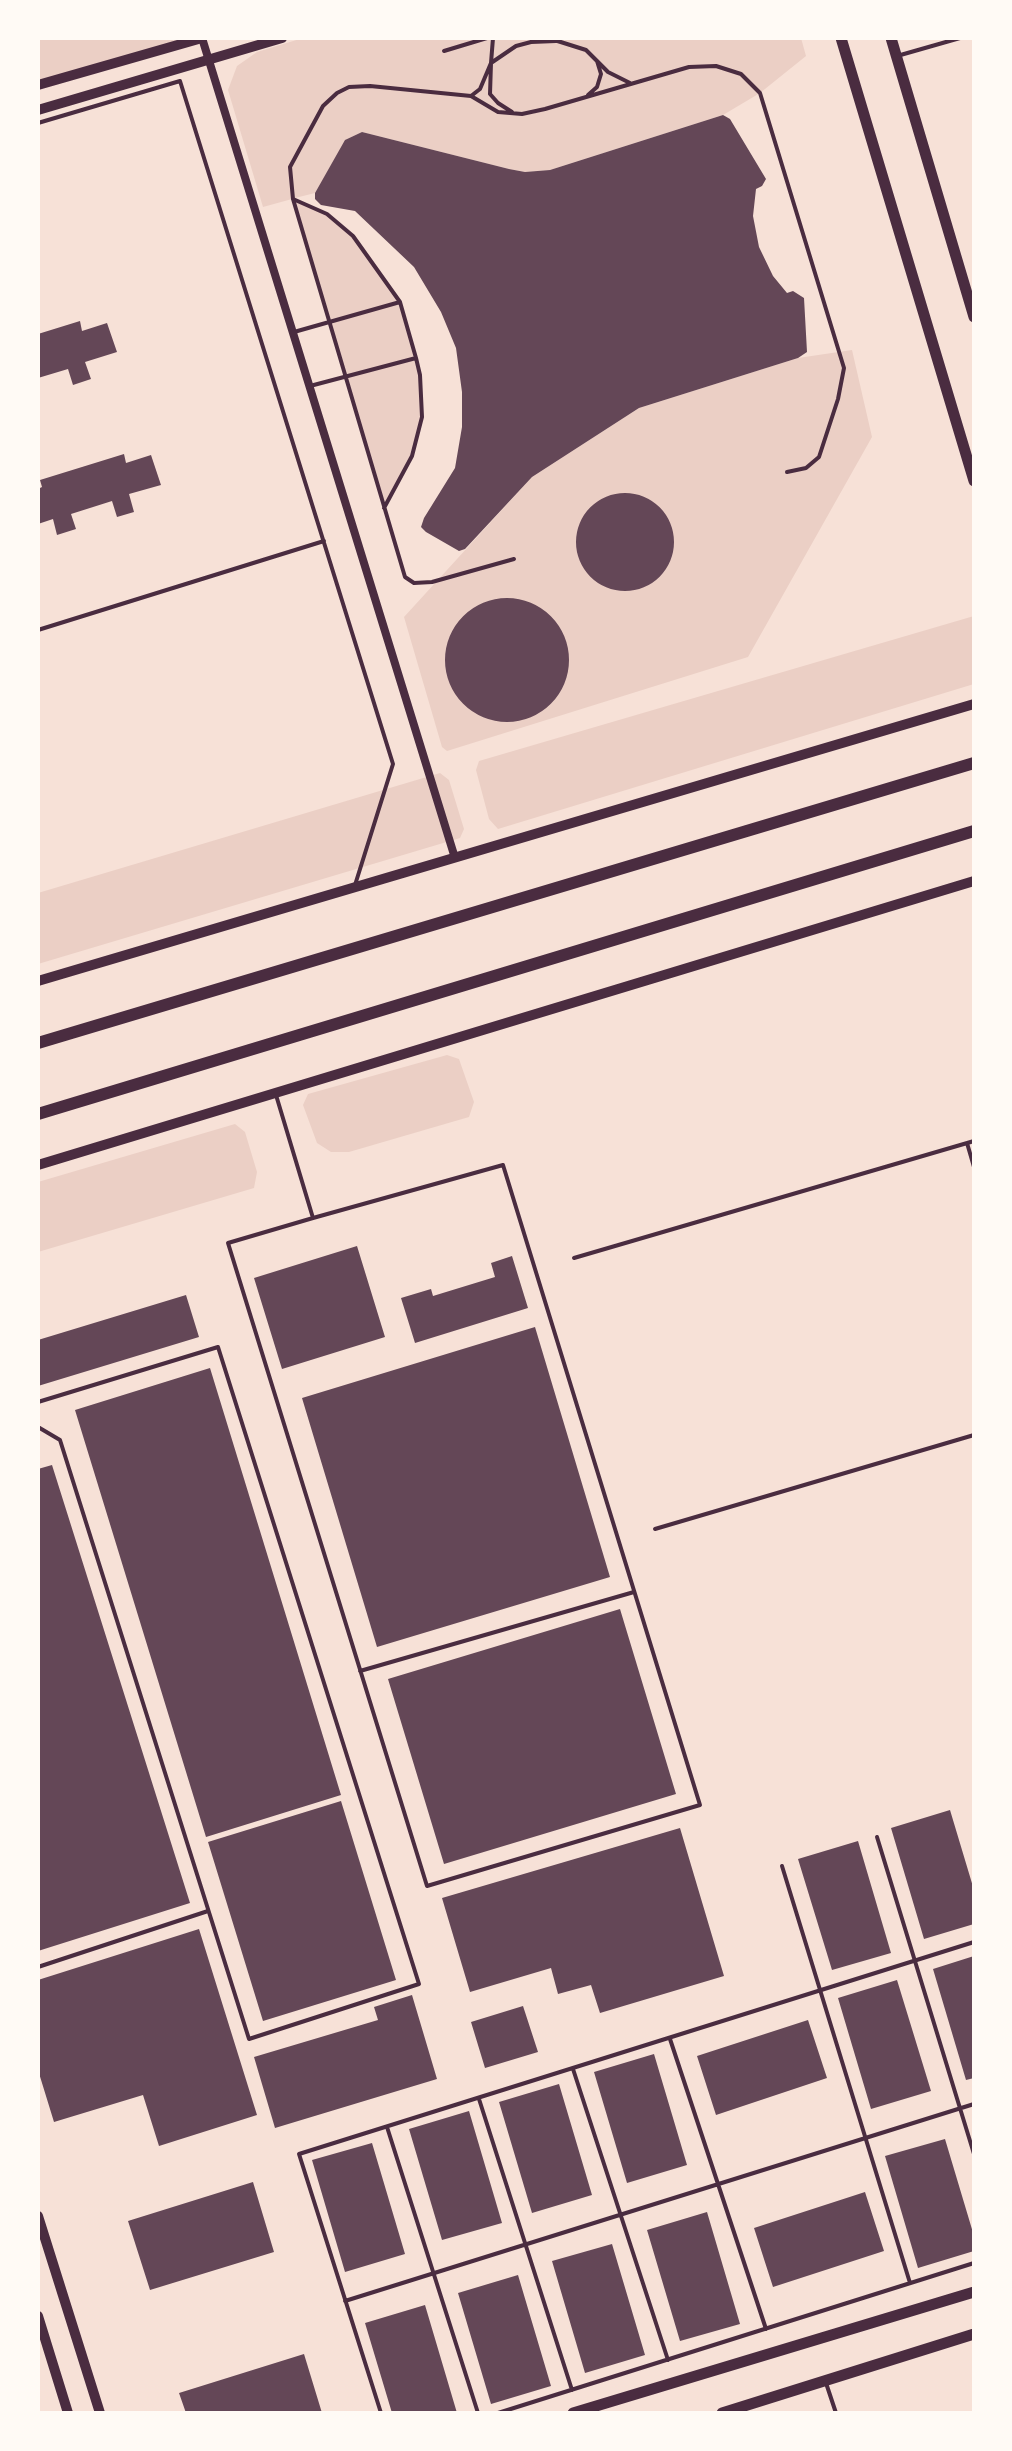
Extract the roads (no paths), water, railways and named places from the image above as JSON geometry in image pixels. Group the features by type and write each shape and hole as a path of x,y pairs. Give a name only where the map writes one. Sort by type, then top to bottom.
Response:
{"highway":[{"path":"38,1043 974,763"},
{"path":"38,1114 974,831"}],"main road":[{"path":"841,38 974,481"},
{"path":"891,38 974,317"},
{"path":"573,2413 974,2292"},
{"path":"722,2413 974,2334"}],"street":[{"path":"39,82 202,38 455,858"},
{"path":"38,110 282,38"},
{"path":"38,981 974,704"},
{"path":"38,1165 974,881"},
{"path":"38,2216 100,2413"},
{"path":"38,2316 68,2413"}],"lane":[{"path":"444,51 490,38 490,94 514,113"},
{"path":"548,38 586,50 608,72 630,83"},
{"path":"896,56 960,38"},
{"path":"471,96 480,89 491,63 516,46 556,41"},
{"path":"585,97 597,87 601,74 596,59"},
{"path":"514,559 432,582 414,583 405,577 400,565 293,199 290,167 323,106 349,87 370,86 471,96 498,112 514,113 545,109 689,67 716,66 741,74 760,93 844,368 838,399 819,457 806,468 787,472"},
{"path":"38,123 180,81 393,764 355,887"},
{"path":"293,199 327,214 353,236 400,302 420,375 422,417 412,456 384,508"},
{"path":"293,332 400,302"},
{"path":"309,387 416,358"},
{"path":"38,630 324,541"},
{"path":"276,1093 313,1218"},
{"path":"574,1258 974,1141"},
{"path":"967,1143 974,1167"},
{"path":"503,1165 634,1592 700,1805 427,1886 228,1243 503,1165"},
{"path":"38,1402 218,1347 419,1984 249,2039 60,1440 38,1427"},
{"path":"655,1529 974,1435"},
{"path":"360,1671 634,1592"},
{"path":"877,1837 974,2154"},
{"path":"782,1866 910,2283"},
{"path":"38,1967 208,1911"},
{"path":"381,2413 299,2154 974,1942"},
{"path":"670,2038 766,2329"},
{"path":"572,2068 668,2360"},
{"path":"478,2098 572,2390"},
{"path":"345,2301 974,2104"},
{"path":"387,2127 478,2413"},
{"path":"498,2413 974,2263"},
{"path":"826,2381 836,2413"}]}
